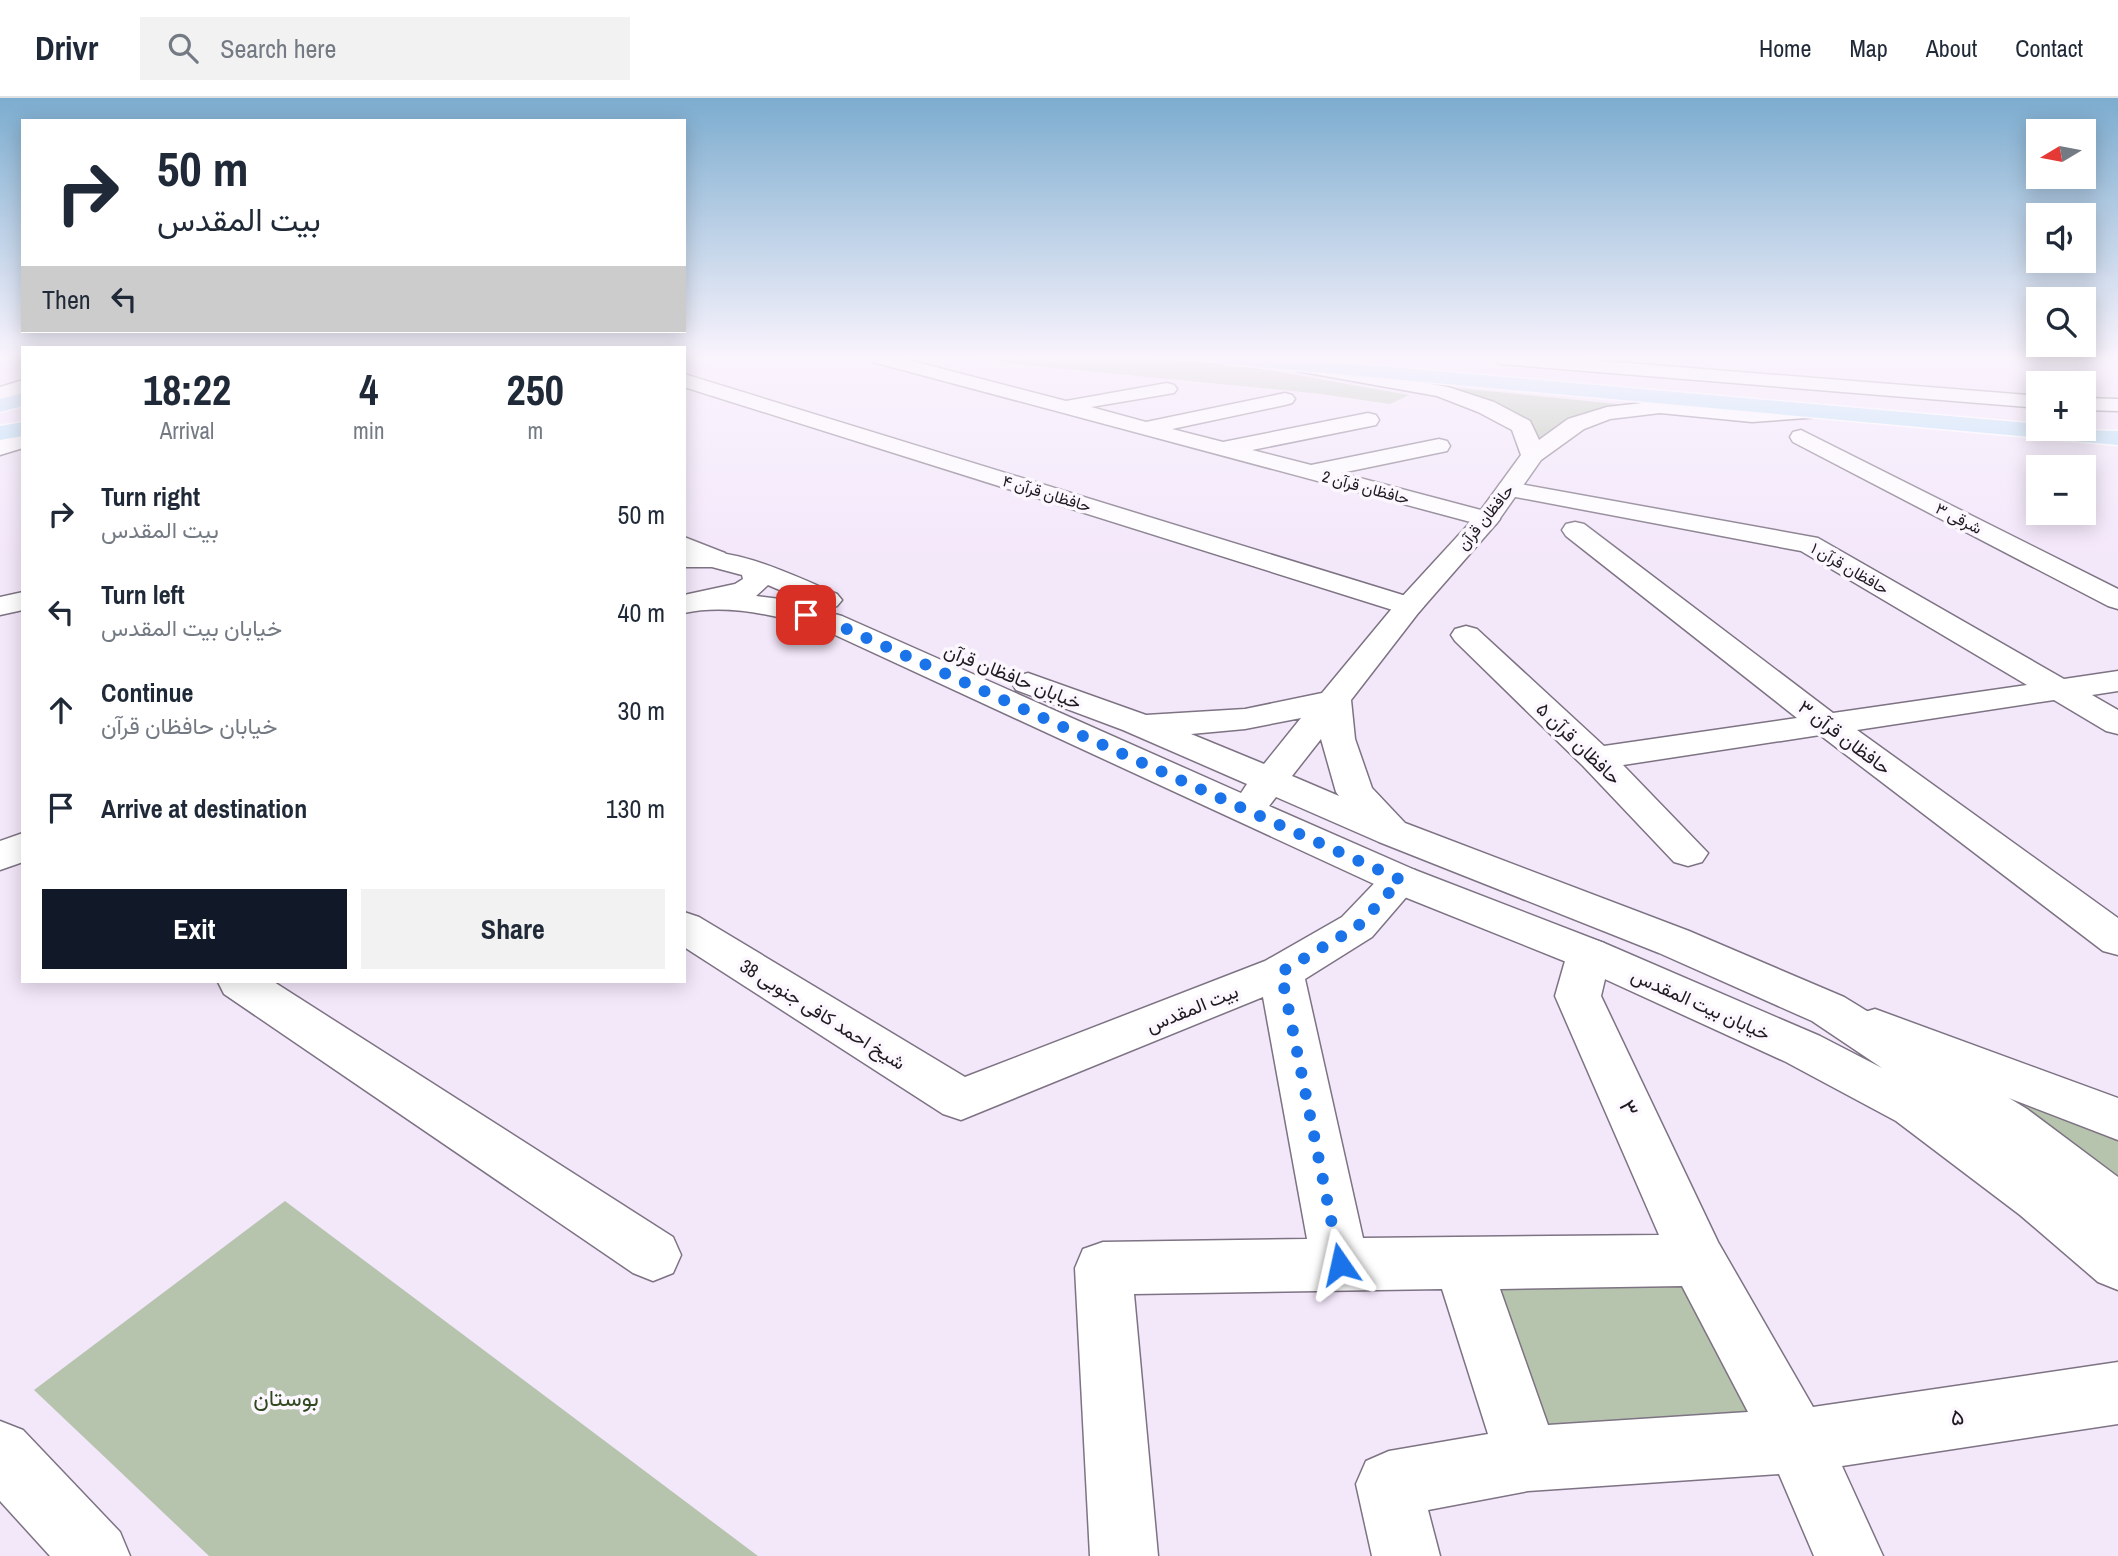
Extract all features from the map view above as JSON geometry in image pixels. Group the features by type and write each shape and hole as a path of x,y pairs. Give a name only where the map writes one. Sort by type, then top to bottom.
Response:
{"highway":[{"path":"1986,426 2118,438"},
{"path":"0,431 21,429"}],"street":[{"name":"حافظان قرآن ۴","path":"832,426 1409,606"},
{"name":"حافظان قرآن 2","path":"1138,426 1487,519"},
{"path":"1145,428 1154,426"},
{"path":"1222,449 1338,426"},
{"path":"1522,426 1533,455"},
{"name":"حافظان قرآن","path":"1258,794 1409,606 1487,519 1533,455 1573,426"},
{"name":"۳ شرقی","path":"1801,437 2118,600"},
{"path":"0,448 21,443"},
{"path":"1310,472 1439,446"},
{"name":"حافظان قرآن ۱","path":"1509,489 1809,544 2118,724"},
{"name":"حافظان قرآن ۳","path":"1575,530 1825,723 2118,940"},
{"path":"686,546 715,559"},
{"path":"686,559 715,559"},
{"name":"خیابان حافظان قرآن","path":"715,559 756,570 1060,696 1135,723 1258,794"},
{"path":"699,602 745,591 757,581 756,570"},
{"path":"0,606 21,601"},
{"name":"خیابان حافظان قرآن","path":"699,602 780,608 831,622 1258,794"},
{"name":"حافظان قرآن ۵","path":"1466,635 1596,758 1688,853"},
{"path":"1596,758 2118,681"},
{"path":"1135,723 1197,725 1240,721 1283,714 1335,700 1338,739 1355,792 1393,833"},
{"path":"1258,794 1393,833 1674,942 1828,1009 2118,1119"},
{"name":"خیابان بیت المقدس","path":"1258,794 1401,880 1589,954 1803,1049 1914,1107 2039,1198 2118,1264"},
{"path":"0,857 21,847"},
{"path":"0,884 21,875"},
{"name":"بیت المقدس","path":"961,1100 1281,972 1357,927 1401,880"},
{"name":"شیخ احمد کافی جنوبی 38","path":"686,928 961,1100"},
{"name":"۳","path":"1589,954 1578,996 1698,1260 1797,1441 1849,1556"},
{"path":"1281,972 1340,1264"},
{"path":"242,983 653,1255"},
{"path":"1828,1009 2009,1124 2118,1208"},
{"path":"1124,1556 1103,1268 1698,1260"},
{"path":"1462,1262 1528,1459"},
{"name":"۵","path":"1406,1556 1389,1484 1528,1459 1797,1441 2118,1393"},
{"path":"0,1453 96,1556"}],"green space":[{"path":"1528,426 1584,426 1541,442"},
{"path":"1946,1065 2118,1140 2118,1195"},
{"name":"بوستان","path":"285,1201 758,1556 209,1556 34,1390"},
{"path":"1685,1268 1762,1431 1548,1435 1493,1272"}],"route":[{"path":"806,615 831,622 1401,880 1357,927 1281,972 1340,1264"}]}
